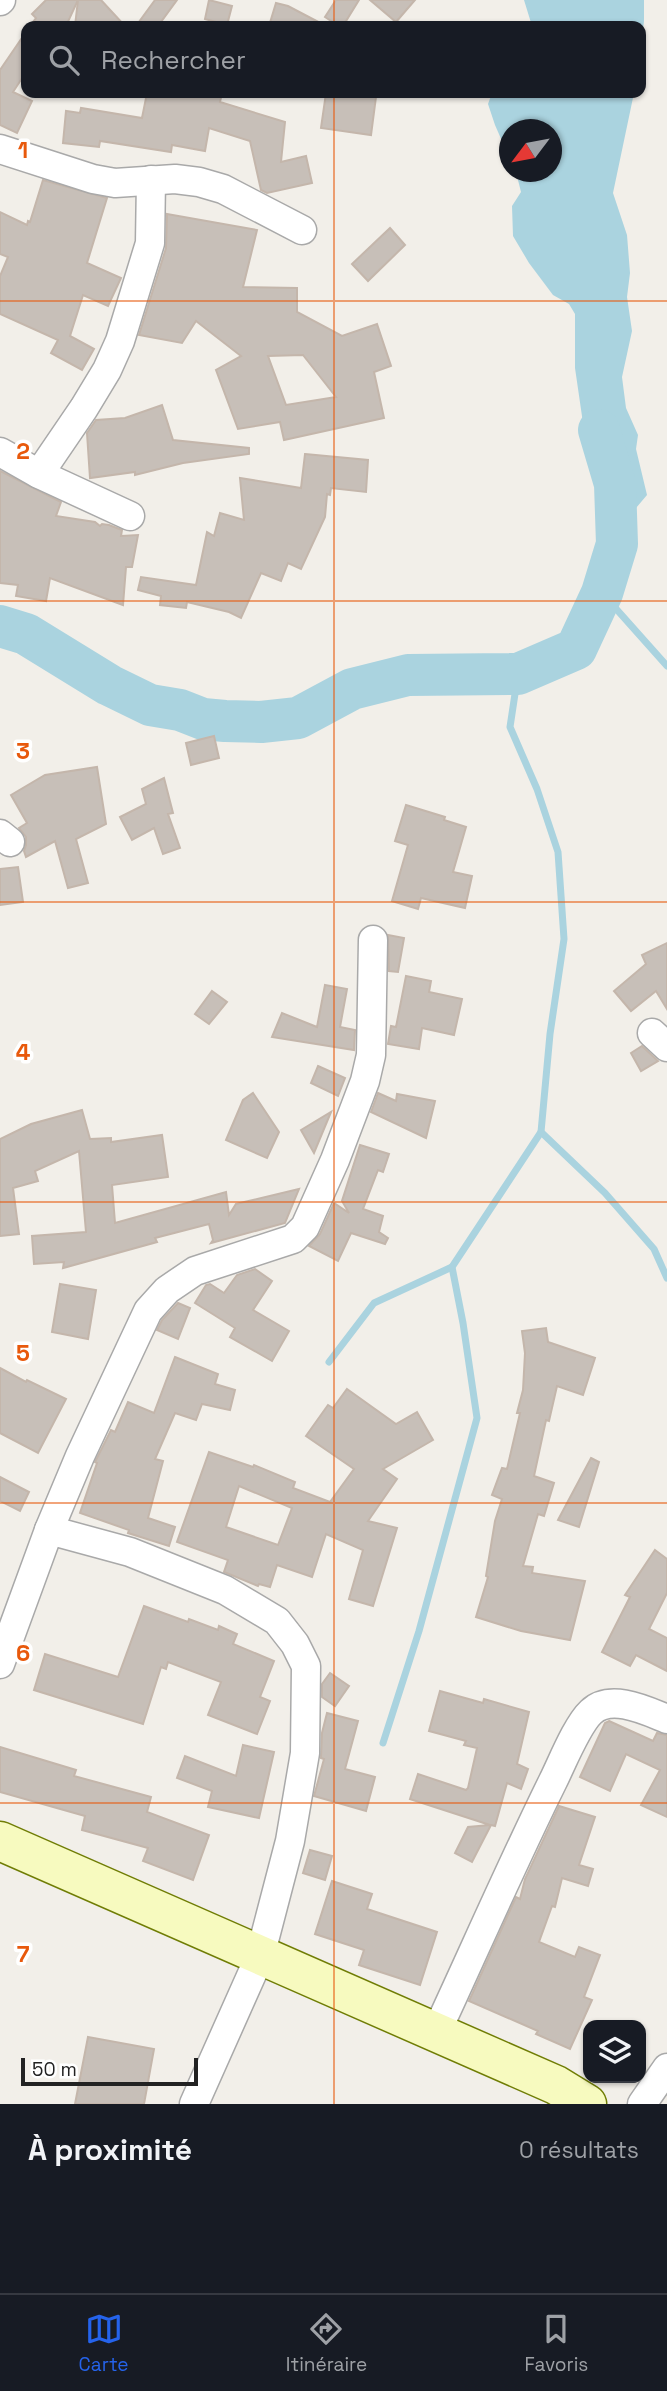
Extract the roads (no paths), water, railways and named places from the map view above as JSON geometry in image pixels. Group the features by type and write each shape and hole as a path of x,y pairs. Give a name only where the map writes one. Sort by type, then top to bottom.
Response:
{"street":[{"path":"0,149 93,179 115,183 175,179 199,182 223,189 302,230"},
{"path":"39,474 85,408 120,341 150,243 151,180"},
{"path":"0,452 39,474 130,516"},
{"path":"0,1664 49,1530 80,1456 149,1311 167,1290 195,1271 293,1239 305,1227 335,1160 365,1081 371,1055 373,940"},
{"path":"49,1530 130,1552 225,1590 277,1621 295,1644 306,1666 305,1753 290,1841 260,1956 194,2104"},
{"path":"436,2033 539,1808 574,1739 592,1711 625,1703 667,1719"},
{"path":"0,1841 556,2085 587,2104"},
{"path":"642,2104 667,2068"}],"water":[{"path":"524,0 644,0 644,21 530,21"},
{"path":"490,98 633,98 613,193 627,235 630,273 627,297 632,331 622,377 626,408 638,435 636,449 647,495 636,508 625,508 615,484 597,459 584,430 575,368 575,314 569,304 553,295 513,236 512,206 521,192 518,182 562,182 562,119 499,119 499,134 488,104"}],"waterway":[{"path":"0,626 26,634 109,685 150,705 180,710 203,719 261,722 298,718 352,689 408,675 518,674 576,649 602,593 617,544 615,484 599,430"},
{"path":"602,593 667,666"},
{"path":"518,674 510,727 537,789 558,852 564,939 550,1034 541,1132 605,1193 654,1249 667,1278"},
{"path":"383,1743 419,1631 477,1418 452,1267 541,1132"},
{"path":"329,1362 374,1303 452,1267"}]}
